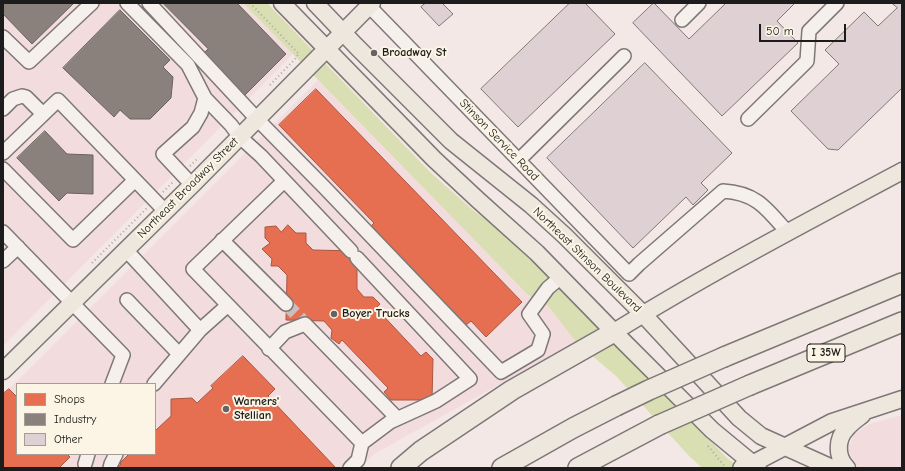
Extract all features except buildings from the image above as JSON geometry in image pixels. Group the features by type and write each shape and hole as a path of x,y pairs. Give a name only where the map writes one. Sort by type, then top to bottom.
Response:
{"highway":[{"path":"831,311 902,277"},
{"path":"502,468 573,428 655,387 831,311 902,283"},
{"name":"I 35W","path":"578,468 659,425 750,385 902,322"},
{"path":"401,468 421,451 512,390 614,332"}],"main road":[{"path":"282,3 434,159 537,253 614,332 751,467 832,422 902,399"},
{"name":"Northeast Stinson Boulevard","path":"315,3 450,141 531,205 565,236 643,314 739,418 761,436 832,468"},
{"name":"Northeast Broadway Street","path":"3,371 240,137 370,5"},
{"path":"614,332 643,314 902,171"},
{"path":"847,468 842,464 839,454 839,441 847,428 868,410"}],"street":[{"path":"3,37 29,62 92,3"},
{"path":"127,3 188,65 204,98 354,254 470,379 436,401 390,422 362,443 358,460 350,468"},
{"path":"149,3 257,119 501,372 538,350 543,334 530,314 548,288 561,277"},
{"path":"682,20 699,3"},
{"name":"Stinson Service Road","path":"370,5 629,274 723,191 737,192 756,199 769,211 788,233"},
{"path":"748,119 807,61 809,31 830,5"},
{"path":"519,160 624,56"},
{"path":"3,109 13,99 22,96 43,114"},
{"path":"192,184 163,154 193,127 201,113 204,98"},
{"path":"3,153 58,100 165,211"},
{"path":"3,169 74,240 135,180"},
{"path":"284,181 193,269 362,443"},
{"path":"3,232 123,355 112,383"},
{"path":"222,240 286,304"},
{"path":"3,261 18,247"},
{"path":"126,250 200,330"},
{"path":"127,300 180,354"},
{"path":"155,383 200,330 228,306"},
{"path":"270,349 286,332 304,322 397,418"},
{"path":"110,468 116,455"}],"path":[{"path":"250,3 301,56"}],"shaded area":[{"path":"3,3 243,3 293,54 3,346"},
{"path":"318,80 528,295 548,306 576,342 376,453 359,468 3,468 3,395"},
{"path":"902,415 902,468 857,468 848,449 854,434 869,424"}],"green space":[{"path":"243,3 267,3 431,173 474,211 499,229 535,262 728,459 742,468 702,468 690,457 616,376 576,342 548,306 528,295"}],"tunnel":[{"path":"286,304 302,320"}],"place":[{"name":"Broadway St","path":"374,53"},
{"name":"Boyer Trucks","path":"334,314"},
{"name":"Warners' Stellian","path":"226,409"}]}
